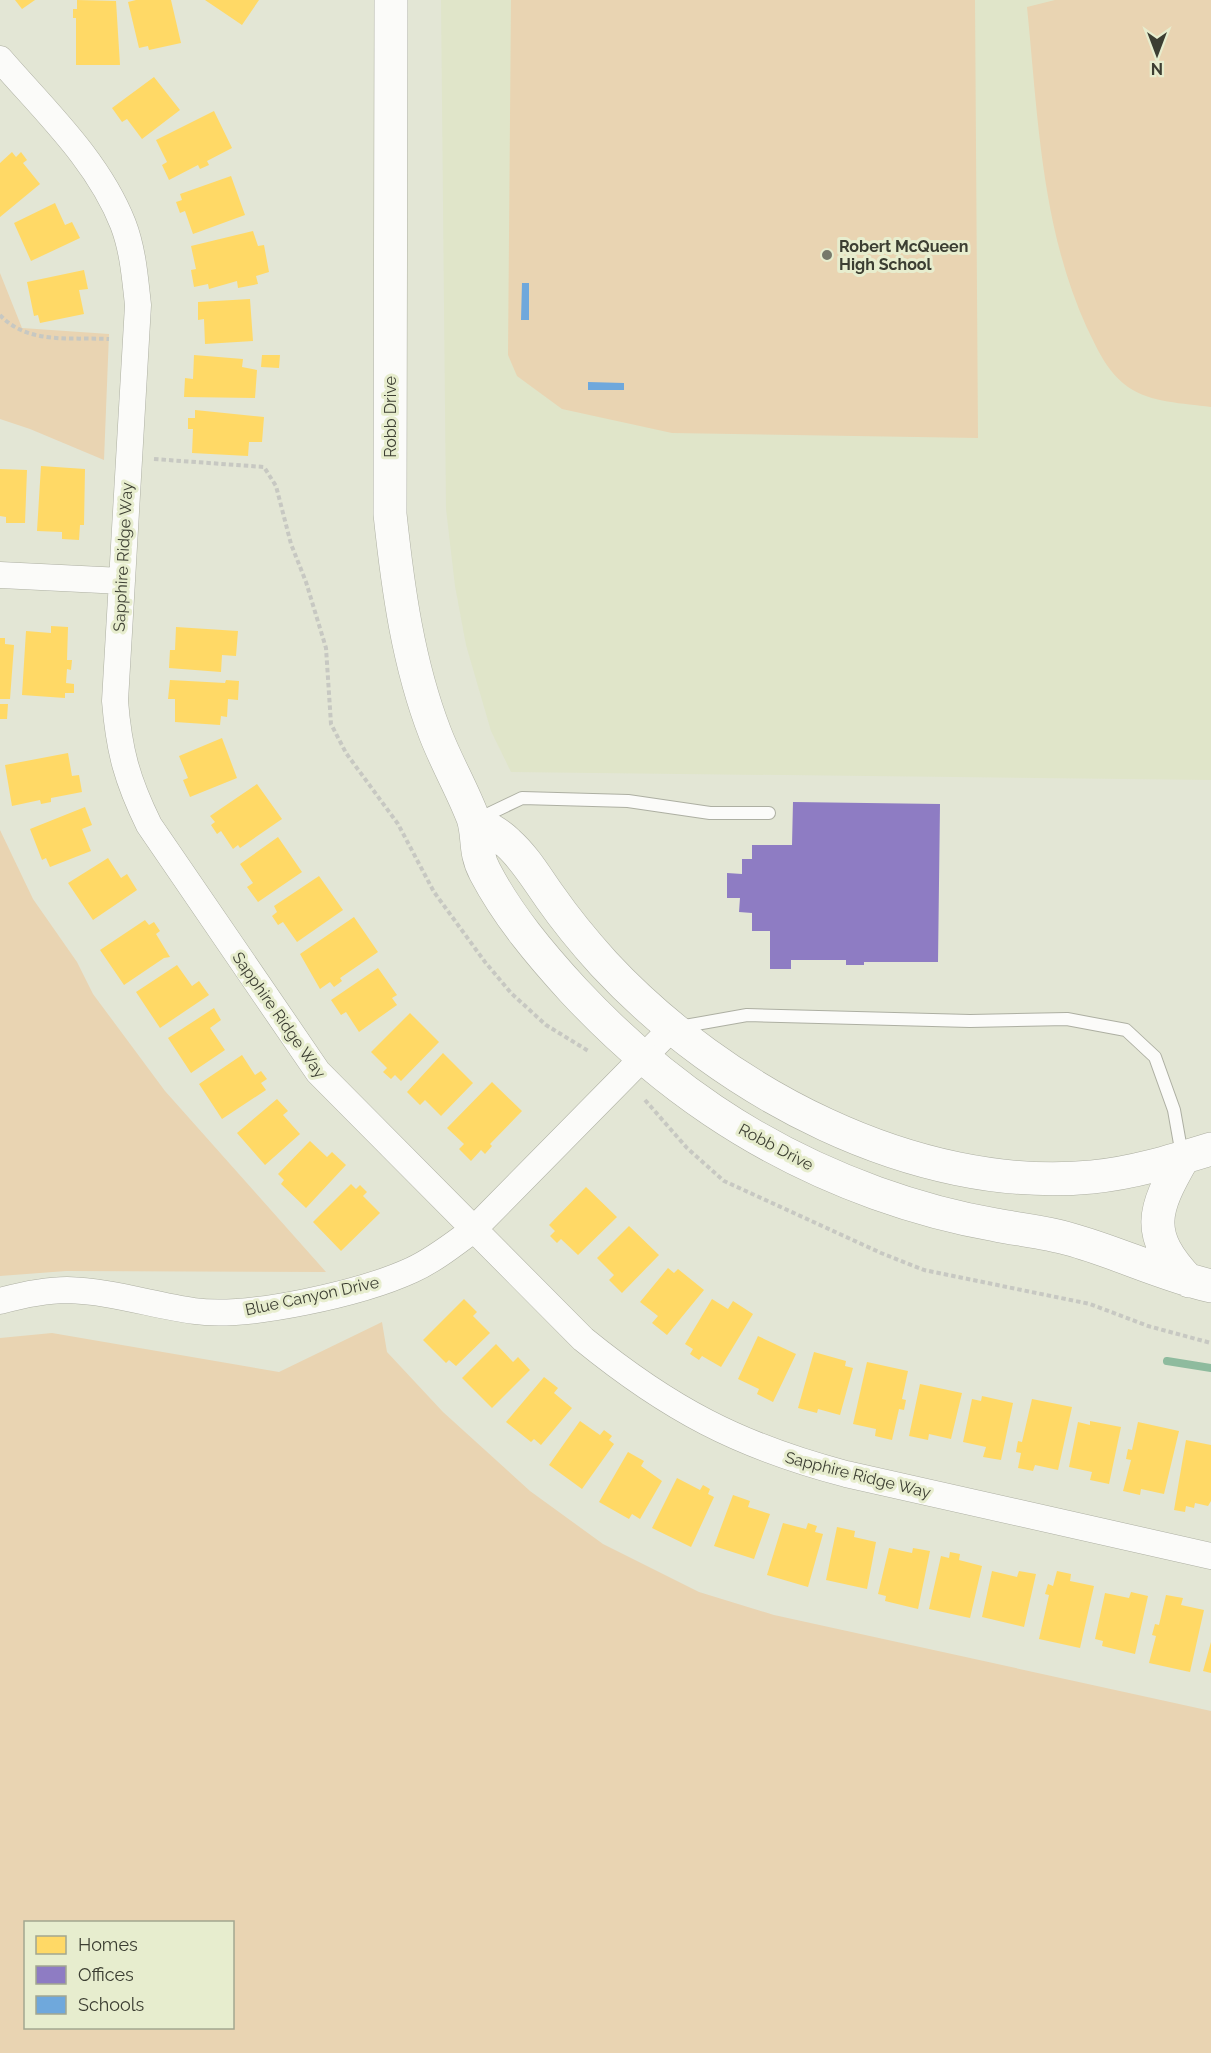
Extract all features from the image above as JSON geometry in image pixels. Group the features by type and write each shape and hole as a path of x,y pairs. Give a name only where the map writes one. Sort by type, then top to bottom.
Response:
{"street":[{"name":"Robb Drive","path":"391,0 391,525 398,588 417,678 435,732 474,821 478,859 503,903 555,970 643,1059 683,1091 773,1147 864,1188 954,1216 1046,1233 1082,1243 1200,1283"},
{"name":"Sapphire Ridge Way","path":"0,59 82,155 105,186 123,225 134,263 138,305 115,701 118,744 130,786 148,825 318,1072 583,1338 630,1377 682,1411 736,1438 792,1460 1211,1556"},
{"path":"0,575 122,581"},
{"path":"474,821 510,843 604,964 672,1028 734,1074 788,1108 832,1128 933,1162 989,1174 1049,1179 1122,1173 1197,1153"},
{"name":"Blue Canyon Drive","path":"0,1301 33,1293 68,1290 196,1311 239,1312 378,1284 414,1269 473,1230 672,1028"},
{"path":"1197,1153 1158,1205 1158,1222 1161,1244 1172,1263 1200,1283"}],"lane":[{"path":"474,821 522,798 628,801 710,813 770,813"},
{"path":"672,1028 747,1015 970,1021 1067,1019 1126,1030 1155,1057 1174,1110 1197,1153"}],"path":[{"path":"0,315 20,332 35,336 114,339 136,337"}],"shaded area":[{"name":"Robert McQueen High School","path":"441,0 1211,0 1211,780 511,772 491,731 466,645 455,586 446,509"},
{"path":"511,0 975,0 978,438 672,433 562,409 517,376 508,355"},
{"path":"1055,0 1211,0 1211,407 1157,399 1128,387 1114,375 1099,352 1072,290 1060,251 1044,170 1027,7"},
{"path":"0,273 22,328 109,334 104,460 0,419"},
{"path":"0,830 33,899 77,962 93,994 165,1091 326,1272 66,1271 0,1276"},
{"path":"382,1322 387,1352 443,1412 530,1491 603,1544 699,1592 774,1615 1211,1711 1211,2053 0,2053 0,1338 52,1333 279,1372"}],"building: Homes":[{"path":"15,0 35,0 22,9"},
{"path":"77,0 116,1 120,65 76,65 76,18 73,18 73,9 77,9"},
{"path":"171,0 181,43 149,50 148,46 139,48 128,2"},
{"path":"205,0 259,0 242,25"},
{"path":"154,77 180,110 142,139 127,119 122,122 112,108"},
{"path":"214,111 232,148 207,161 209,165 200,169 198,165 169,180 162,165 167,162 156,140"},
{"path":"12,152 16,157 21,152 27,160 23,163 40,184 0,217 0,163"},
{"path":"231,176 245,215 193,234 185,211 180,213 176,202 182,200 180,194"},
{"path":"55,203 65,225 72,222 80,238 31,261 14,223"},
{"path":"253,231 258,246 264,245 269,272 256,276 258,284 238,288 237,281 209,289 208,284 194,287 191,270 196,269 191,246"},
{"path":"84,270 88,289 79,290 84,314 40,323 38,315 34,316 27,282"},
{"path":"250,299 253,341 205,344 204,319 198,320 198,302"},
{"path":"194,355 243,359 242,367 257,370 255,398 184,397 185,378 193,379"},
{"path":"262,355 280,355 279,368 261,367"},
{"path":"195,410 264,417 262,442 249,442 248,456 192,453 193,429 188,429 188,418 195,418"},
{"path":"41,466 85,469 84,525 80,525 79,540 62,539 62,532 37,531"},
{"path":"0,469 27,470 25,523 6,523 6,517 0,516"},
{"path":"51,626 68,627 67,660 72,660 71,670 67,669 66,683 74,684 74,693 65,693 65,698 22,695 26,631 51,633"},
{"path":"176,627 238,631 236,656 222,655 221,672 169,668 170,650 175,650"},
{"path":"0,638 5,638 5,644 14,645 10,699 0,699"},
{"path":"170,680 225,683 226,680 239,681 238,700 228,699 227,717 221,716 220,725 175,722 175,699 168,699"},
{"path":"0,704 8,704 7,719 0,719"},
{"path":"222,738 237,778 190,797 183,780 188,778 179,756"},
{"path":"68,753 72,776 79,775 82,792 51,798 51,802 41,804 40,800 12,806 5,765"},
{"path":"257,784 282,819 240,848 238,845 233,849 221,831 217,834 211,825 215,822 210,816"},
{"path":"85,807 92,825 82,829 91,851 50,867 46,858 42,860 30,829"},
{"path":"278,837 302,872 258,902 247,887 253,883 240,864"},
{"path":"108,858 121,878 127,874 137,890 93,920 68,883"},
{"path":"319,876 343,910 297,942 283,922 278,925 272,916 277,912 274,906"},
{"path":"354,917 378,952 340,978 342,981 334,987 330,982 320,989 300,954"},
{"path":"145,920 149,925 154,922 160,931 156,934 170,957 164,958 124,985 100,950"},
{"path":"177,965 192,986 199,981 209,995 160,1028 136,992"},
{"path":"378,968 397,995 392,998 397,1005 359,1032 346,1012 341,1015 331,1000"},
{"path":"214,1008 221,1020 210,1028 225,1050 191,1073 168,1038"},
{"path":"410,1013 439,1042 401,1081 395,1075 391,1079 383,1072 387,1068 371,1052"},
{"path":"443,1053 473,1083 441,1116 425,1100 420,1105 407,1092"},
{"path":"242,1055 255,1075 261,1071 267,1079 261,1083 266,1090 222,1119 199,1084"},
{"path":"492,1082 522,1111 490,1144 492,1146 485,1154 481,1150 471,1161 459,1149 464,1144 447,1128"},
{"path":"277,1099 288,1111 283,1115 300,1134 265,1165 237,1133"},
{"path":"310,1141 327,1157 332,1152 346,1165 306,1208 281,1184 284,1180 278,1174"},
{"path":"351,1184 356,1189 360,1185 367,1192 363,1196 380,1213 341,1251 313,1222"},
{"path":"586,1187 617,1217 578,1255 561,1239 557,1243 550,1236 555,1231 549,1225"},
{"path":"629,1226 659,1255 622,1293 609,1280 614,1275 597,1258"},
{"path":"668,1268 674,1273 678,1269 704,1290 667,1335 652,1323 658,1316 640,1302"},
{"path":"464,1299 477,1312 473,1316 490,1333 456,1366 449,1360 446,1363 423,1340"},
{"path":"712,1299 728,1309 733,1301 753,1314 721,1367 702,1356 699,1360 690,1354 693,1349 685,1344"},
{"path":"758,1336 796,1354 773,1402 757,1394 759,1389 738,1379"},
{"path":"496,1344 513,1362 518,1357 530,1370 492,1408 462,1378"},
{"path":"814,1352 846,1361 845,1366 853,1368 840,1415 818,1409 817,1413 798,1408"},
{"path":"867,1362 908,1371 902,1399 906,1400 904,1410 899,1409 892,1440 875,1436 876,1429 853,1424"},
{"path":"544,1377 558,1388 554,1393 572,1408 541,1445 534,1439 531,1442 506,1422"},
{"path":"920,1384 962,1393 951,1439 929,1434 928,1440 909,1436"},
{"path":"982,1396 1013,1403 1001,1460 983,1457 986,1447 963,1442 972,1399 981,1401"},
{"path":"1032,1399 1072,1407 1058,1470 1035,1465 1033,1471 1018,1468 1021,1453 1016,1452 1018,1441 1022,1442"},
{"path":"580,1421 600,1435 604,1430 612,1436 609,1440 614,1444 582,1489 549,1465"},
{"path":"1090,1421 1121,1427 1109,1484 1090,1480 1092,1472 1069,1467 1078,1422 1090,1425"},
{"path":"1138,1422 1179,1431 1164,1494 1141,1489 1140,1495 1123,1491 1131,1460 1126,1459 1128,1449 1132,1450"},
{"path":"1186,1440 1211,1445 1211,1501 1208,1506 1195,1503 1194,1508 1186,1506 1185,1512 1174,1510"},
{"path":"628,1452 644,1461 641,1466 662,1481 640,1519 632,1514 629,1519 599,1502"},
{"path":"677,1478 700,1490 703,1485 710,1489 708,1494 714,1497 691,1547 652,1528"},
{"path":"733,1495 750,1501 748,1507 770,1514 754,1559 714,1546"},
{"path":"783,1523 806,1529 808,1523 817,1526 815,1532 823,1534 808,1587 767,1575"},
{"path":"837,1527 855,1531 854,1537 876,1542 867,1589 826,1580"},
{"path":"889,1548 912,1553 913,1548 930,1551 918,1609 885,1601 886,1596 878,1594"},
{"path":"950,1552 960,1554 959,1560 982,1566 970,1618 929,1609 941,1556 949,1558"},
{"path":"992,1571 1017,1577 1019,1571 1036,1574 1024,1627 982,1617"},
{"path":"1057,1571 1071,1574 1070,1581 1094,1586 1080,1648 1039,1639 1049,1595 1045,1594 1048,1584 1053,1586"},
{"path":"1131,1592 1148,1596 1135,1654 1102,1646 1103,1641 1095,1639 1105,1593 1129,1598"},
{"path":"1166,1595 1183,1598 1181,1605 1204,1610 1190,1672 1149,1663 1156,1636 1152,1635 1155,1624 1159,1625"},
{"path":"1211,1642 1211,1673 1203,1671"}],"building: Offices":[{"path":"793,802 940,804 938,962 864,962 864,965 846,965 846,960 791,960 791,969 770,969 770,931 752,931 752,913 739,912 740,898 727,898 727,873 742,874 742,859 752,859 752,845 792,845"}],"building: Schools":[{"path":"522,283 529,283 529,320 521,320"},
{"path":"588,382 624,383 624,390 588,390"}],"waterway":[{"path":"1167,1361 1211,1368"}],"place":[{"name":"Robert McQueen High School","path":"827,255"}]}
